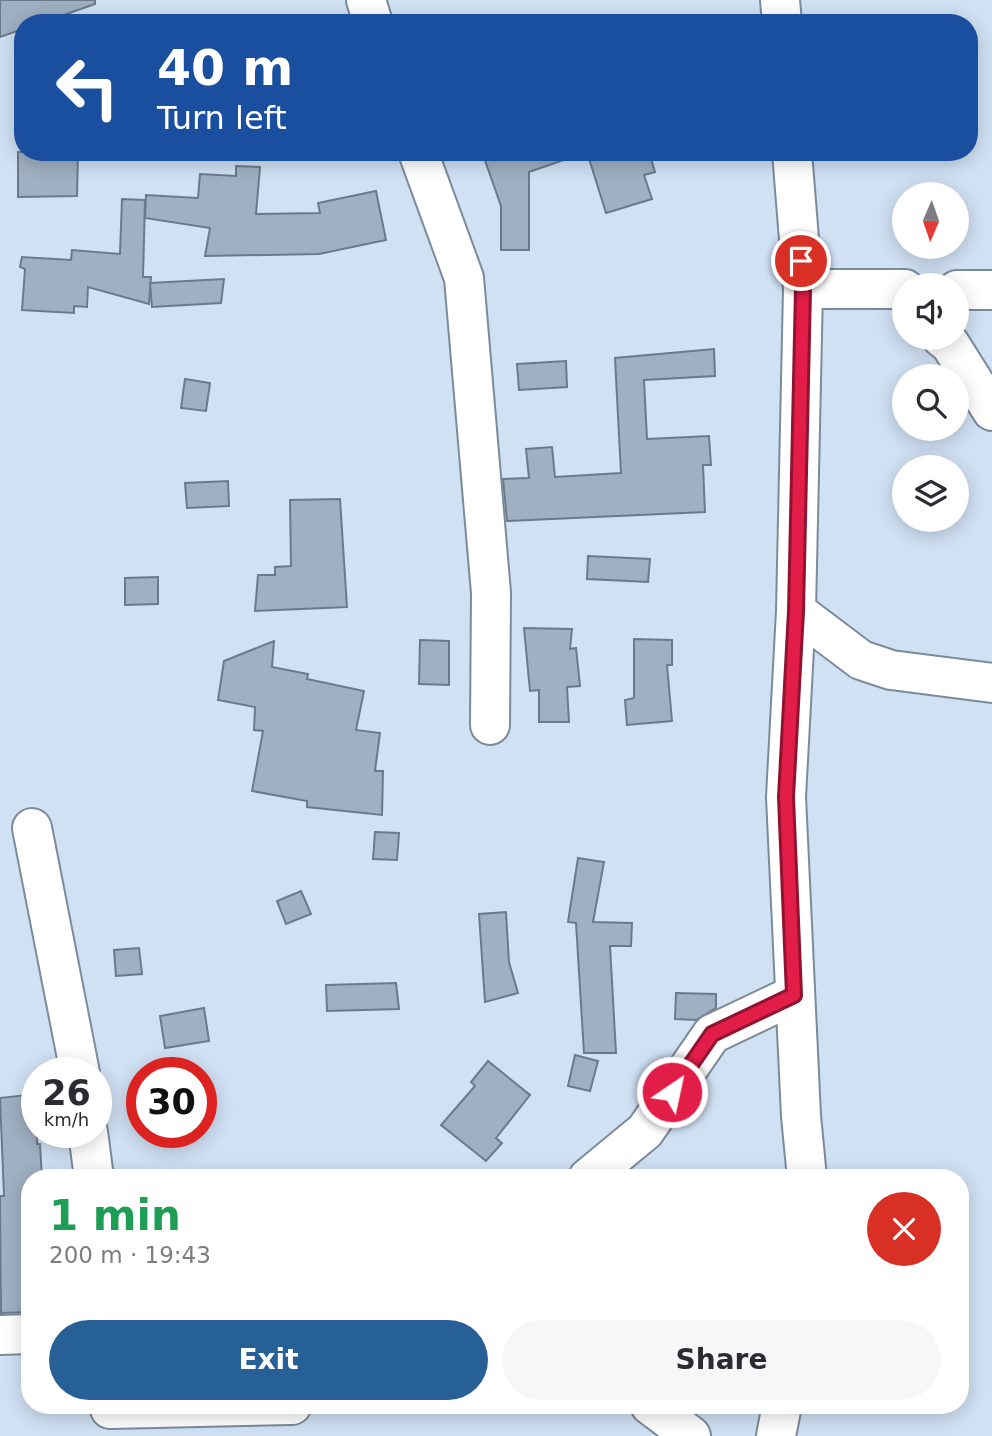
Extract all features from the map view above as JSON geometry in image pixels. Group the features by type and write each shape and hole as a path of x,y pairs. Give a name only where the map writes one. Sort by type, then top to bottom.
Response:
{"street":[{"path":"421,161 464,278 491,593 490,724"},
{"path":"793,161 803,289 796,611 786,797 794,995 806,1169"},
{"path":"803,289 892,296"},
{"path":"969,290 992,290"},
{"path":"954,350 992,411"},
{"path":"796,611 861,660 891,670 992,683"},
{"path":"32,828 77,1057"},
{"path":"599,1169 645,1131 712,1034 794,995"},
{"path":"90,1148 93,1169"},
{"path":"0,1335 21,1334"},
{"path":"110,1417 156,1414"},
{"path":"662,1414 691,1436"},
{"path":"776,1436 780,1414"}],"building":[{"path":"0,0 95,0 95,4 67,14 14,14 14,32 0,37"},
{"path":"18,161 78,161 77,196 18,197"},
{"path":"485,161 561,161 529,172 529,250 501,250 501,206"},
{"path":"590,161 652,161 655,172 644,175 652,199 606,213"},
{"path":"236,166 260,167 256,214 320,213 318,203 376,191 386,240 319,254 205,256 210,228 145,218 146,195 198,198 200,174 236,176"},
{"path":"122,199 145,200 143,277 151,277 149,304 88,287 87,307 74,306 74,313 22,310 25,269 20,267 22,257 71,260 72,250 120,254"},
{"path":"224,279 221,303 152,307 150,283"},
{"path":"714,349 715,376 644,380 647,439 709,436 711,465 703,465 705,512 507,521 503,479 529,478 526,449 552,447 555,477 621,473 615,358"},
{"path":"566,361 567,387 519,390 517,364"},
{"path":"185,379 210,383 206,411 181,408"},
{"path":"228,481 229,506 187,508 185,483"},
{"path":"340,499 347,607 255,611 258,575 275,575 275,567 291,566 290,500"},
{"path":"588,556 650,559 648,582 587,579"},
{"path":"158,577 158,604 125,605 125,578"},
{"path":"524,628 572,629 570,649 576,648 580,686 567,687 569,722 539,722 539,690 530,691"},
{"path":"634,639 672,640 672,665 667,665 672,721 627,725 625,700 634,698"},
{"path":"420,640 449,641 449,685 419,684"},
{"path":"274,641 272,667 308,674 307,679 364,691 356,730 380,733 375,771 383,771 382,815 307,807 307,801 252,791 263,731 254,730 255,707 218,700 224,661"},
{"path":"375,832 399,833 397,860 373,859"},
{"path":"578,858 604,862 593,922 632,923 631,946 610,946 616,1053 584,1053 576,923 568,922"},
{"path":"301,891 311,914 286,924 277,901"},
{"path":"506,912 509,962 518,993 485,1002 479,914"},
{"path":"139,948 142,974 116,976 114,950"},
{"path":"396,983 399,1009 327,1011 326,985"},
{"path":"676,993 716,994 716,1008 696,1020 675,1019"},
{"path":"204,1008 209,1041 165,1048 160,1016"},
{"path":"575,1055 598,1061 590,1091 568,1086"},
{"path":"488,1061 530,1095 496,1138 502,1143 486,1161 441,1125 475,1086 471,1082"},
{"path":"21,1096 21,1148 40,1148 41,1169 21,1169 21,1312 1,1313 0,1196 4,1196 0,1098"}],"route":[{"path":"672,1092 712,1034 794,995 786,797 796,611 803,289 801,261"}]}
